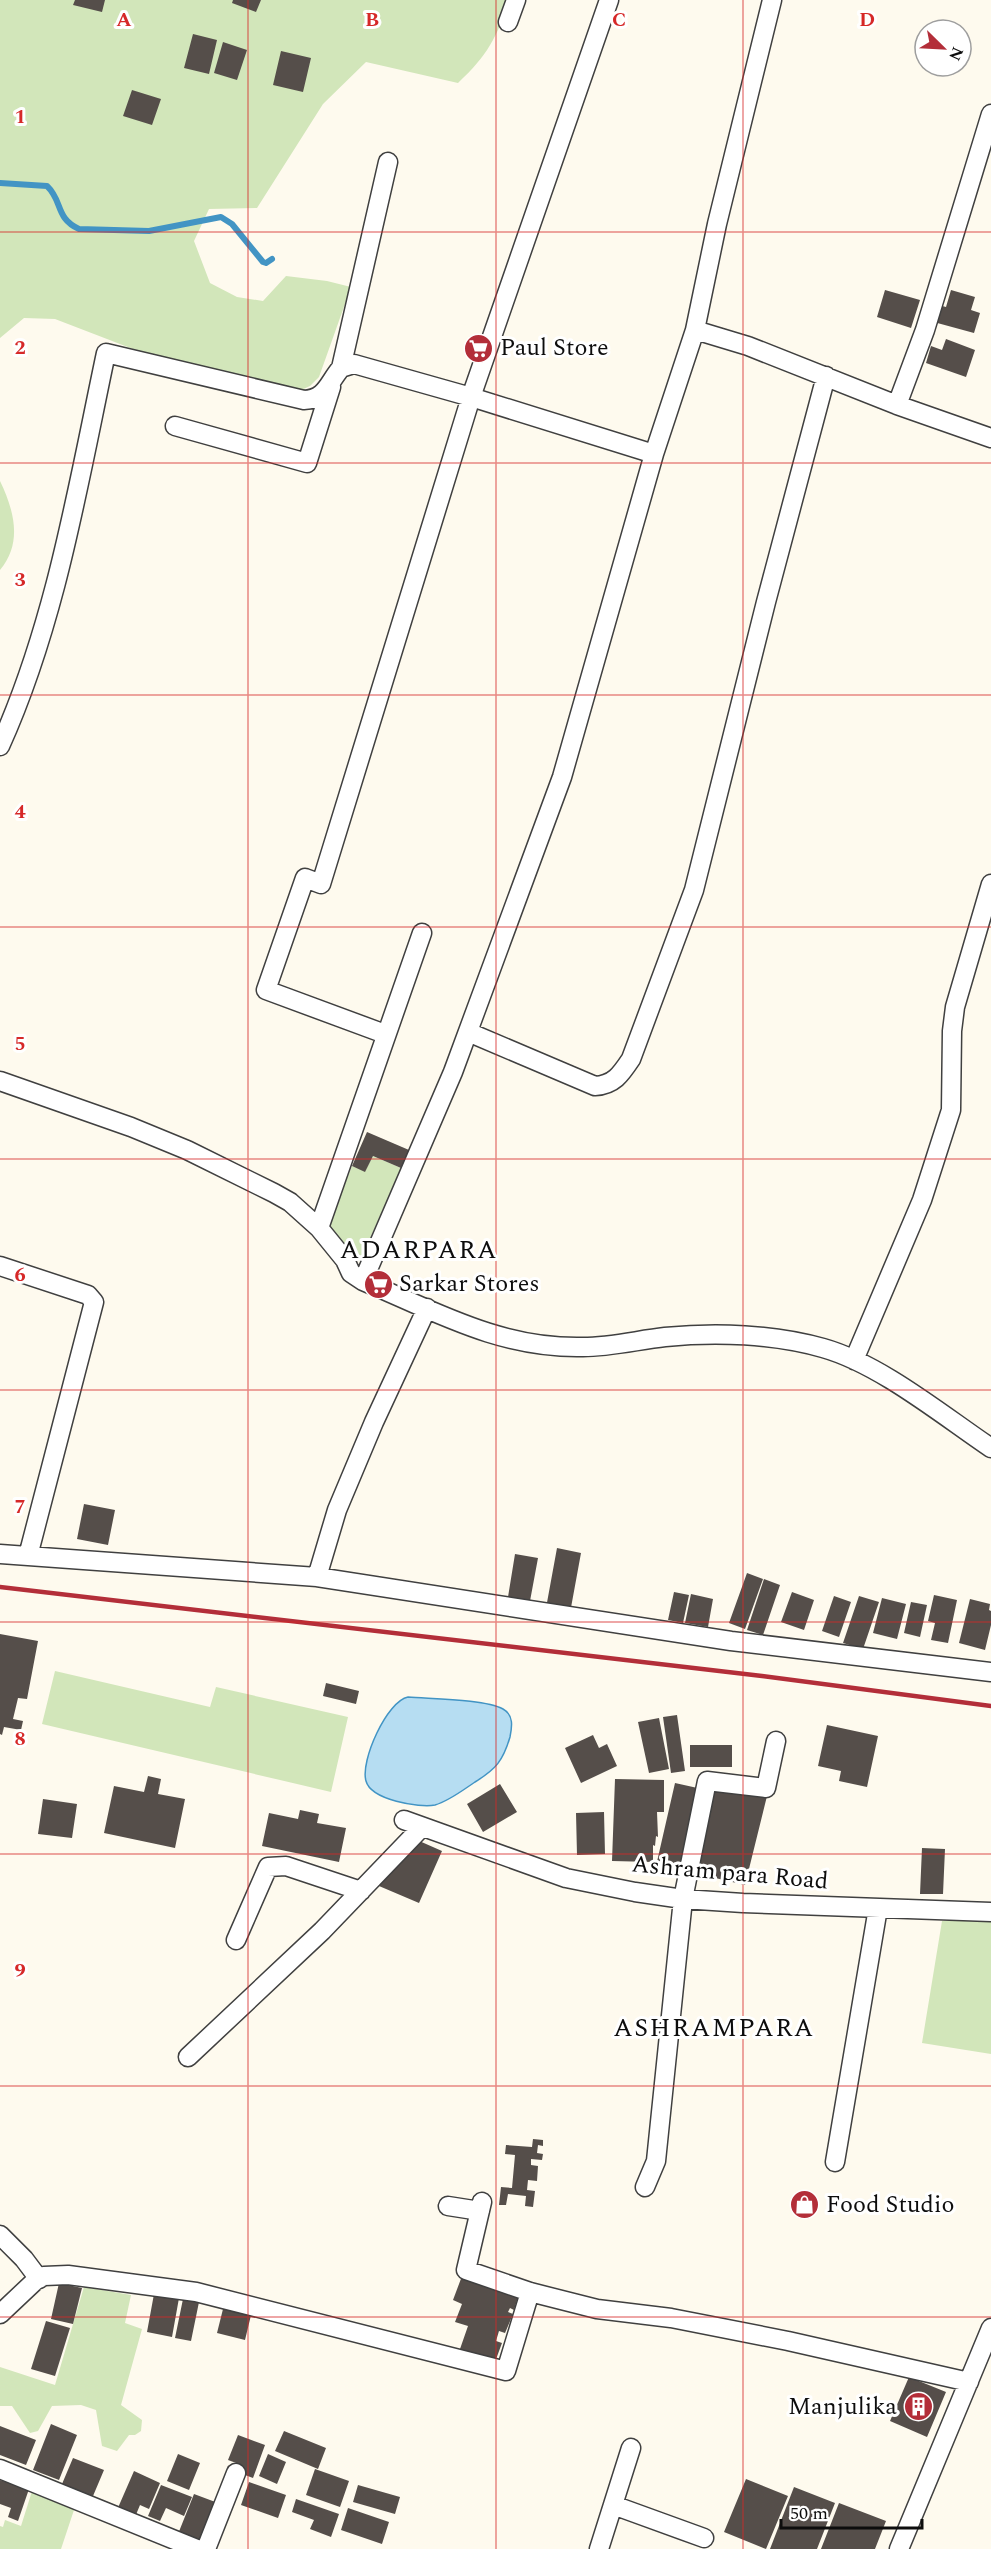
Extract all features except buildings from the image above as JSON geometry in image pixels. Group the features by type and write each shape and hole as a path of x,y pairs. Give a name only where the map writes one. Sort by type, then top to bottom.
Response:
{"street":[{"path":"508,22 516,0"},
{"path":"385,1034 266,990 305,878 321,884 471,397 609,0"},
{"path":"363,1281 453,1072 562,777 654,454 695,330 717,224 772,0"},
{"path":"897,405 925,330 991,114"},
{"path":"175,426 307,463 337,373 388,162"},
{"path":"695,330 748,346 897,405 991,438"},
{"path":"0,746 37,653 64,551 106,352 300,400 319,397 328,390 337,373 356,365 471,397 654,454"},
{"path":"468,1032 595,1086 608,1085 619,1077 631,1059 694,890 766,602 826,376"},
{"path":"854,1360 922,1200 948,1121 951,1110 952,1031 955,1007 991,884"},
{"path":"319,1228 422,933"},
{"path":"0,1081 131,1127 233,1171 290,1202 319,1228 335,1246 351,1273 363,1281 478,1331 513,1341 583,1347 666,1337 751,1337 785,1339 825,1348 882,1374 991,1448"},
{"path":"0,1266 88,1295 94,1302 28,1556"},
{"path":"317,1577 337,1510 374,1422 427,1308"},
{"path":"0,1554 317,1577 731,1641 991,1672"},
{"path":"645,2187 656,2161 683,1899 707,1781 766,1788 776,1741"},
{"name":"Ashram para Road","path":"404,1820 566,1878 635,1892 683,1899 991,1912"},
{"path":"188,2057 361,1890 422,1827"},
{"path":"236,1940 268,1867 286,1866 361,1890"},
{"path":"835,2162 878,1908"},
{"path":"448,2206 481,2206 466,2271 530,2292 597,2309 671,2318 788,2342 978,2375"},
{"path":"0,2235 24,2259 39,2279"},
{"path":"0,2314 39,2279 57,2274 68,2275 196,2292 506,2371 530,2292"},
{"path":"899,2549 978,2375 991,2328"},
{"path":"599,2549 631,2448"},
{"path":"0,2469 197,2549"},
{"path":"206,2549 236,2474"},
{"path":"613,2505 704,2538"}],"green space":[{"path":"0,0 510,0 490,45 477,64 458,83 366,62 323,104 257,208 209,209 194,241 210,283 237,297 263,301 286,276 327,281 351,287 319,377 310,386 299,391 159,359 55,319 24,318 0,338"},
{"path":"0,481 12,515 14,538 12,549 0,570"},
{"path":"373,1156 401,1168 360,1261 345,1244 326,1232 352,1166 365,1171"},
{"path":"55,1671 210,1707 216,1687 348,1717 331,1792 42,1724"},
{"path":"991,1920 991,2054 922,2043 942,1921"},
{"path":"84,2287 131,2295 125,2323 142,2329 121,2405 142,2420 141,2431 135,2435 129,2435 117,2451 102,2446 96,2410 81,2405 52,2406 38,2431 30,2433 12,2406 0,2406 0,2367 55,2385"},
{"path":"33,2488 76,2504 61,2549 0,2549 0,2526 3,2527 5,2520 21,2526"}],"water":[{"path":"408,1697 484,1703 503,1709 509,1714 511,1733 505,1752 498,1764 461,1792 435,1805 407,1804 386,1798 370,1788 365,1772 371,1747 392,1709"}],"waterway":[{"path":"0,183 47,186 66,220 79,229 149,231 221,217 232,224 263,262 266,263 272,259"}],"railway":[{"path":"0,1587 762,1676 991,1706"}],"place":[{"name":"Paul Store","path":"479,348"},
{"name":"Sarkar Stores","path":"378,1284"},
{"name":"Food Studio","path":"805,2205"},
{"name":"Manjulika","path":"918,2407"}],"district":[{"name":"ADARPARA","path":"419,1250"},
{"name":"ASHRAMPARA","path":"714,2028"}]}
